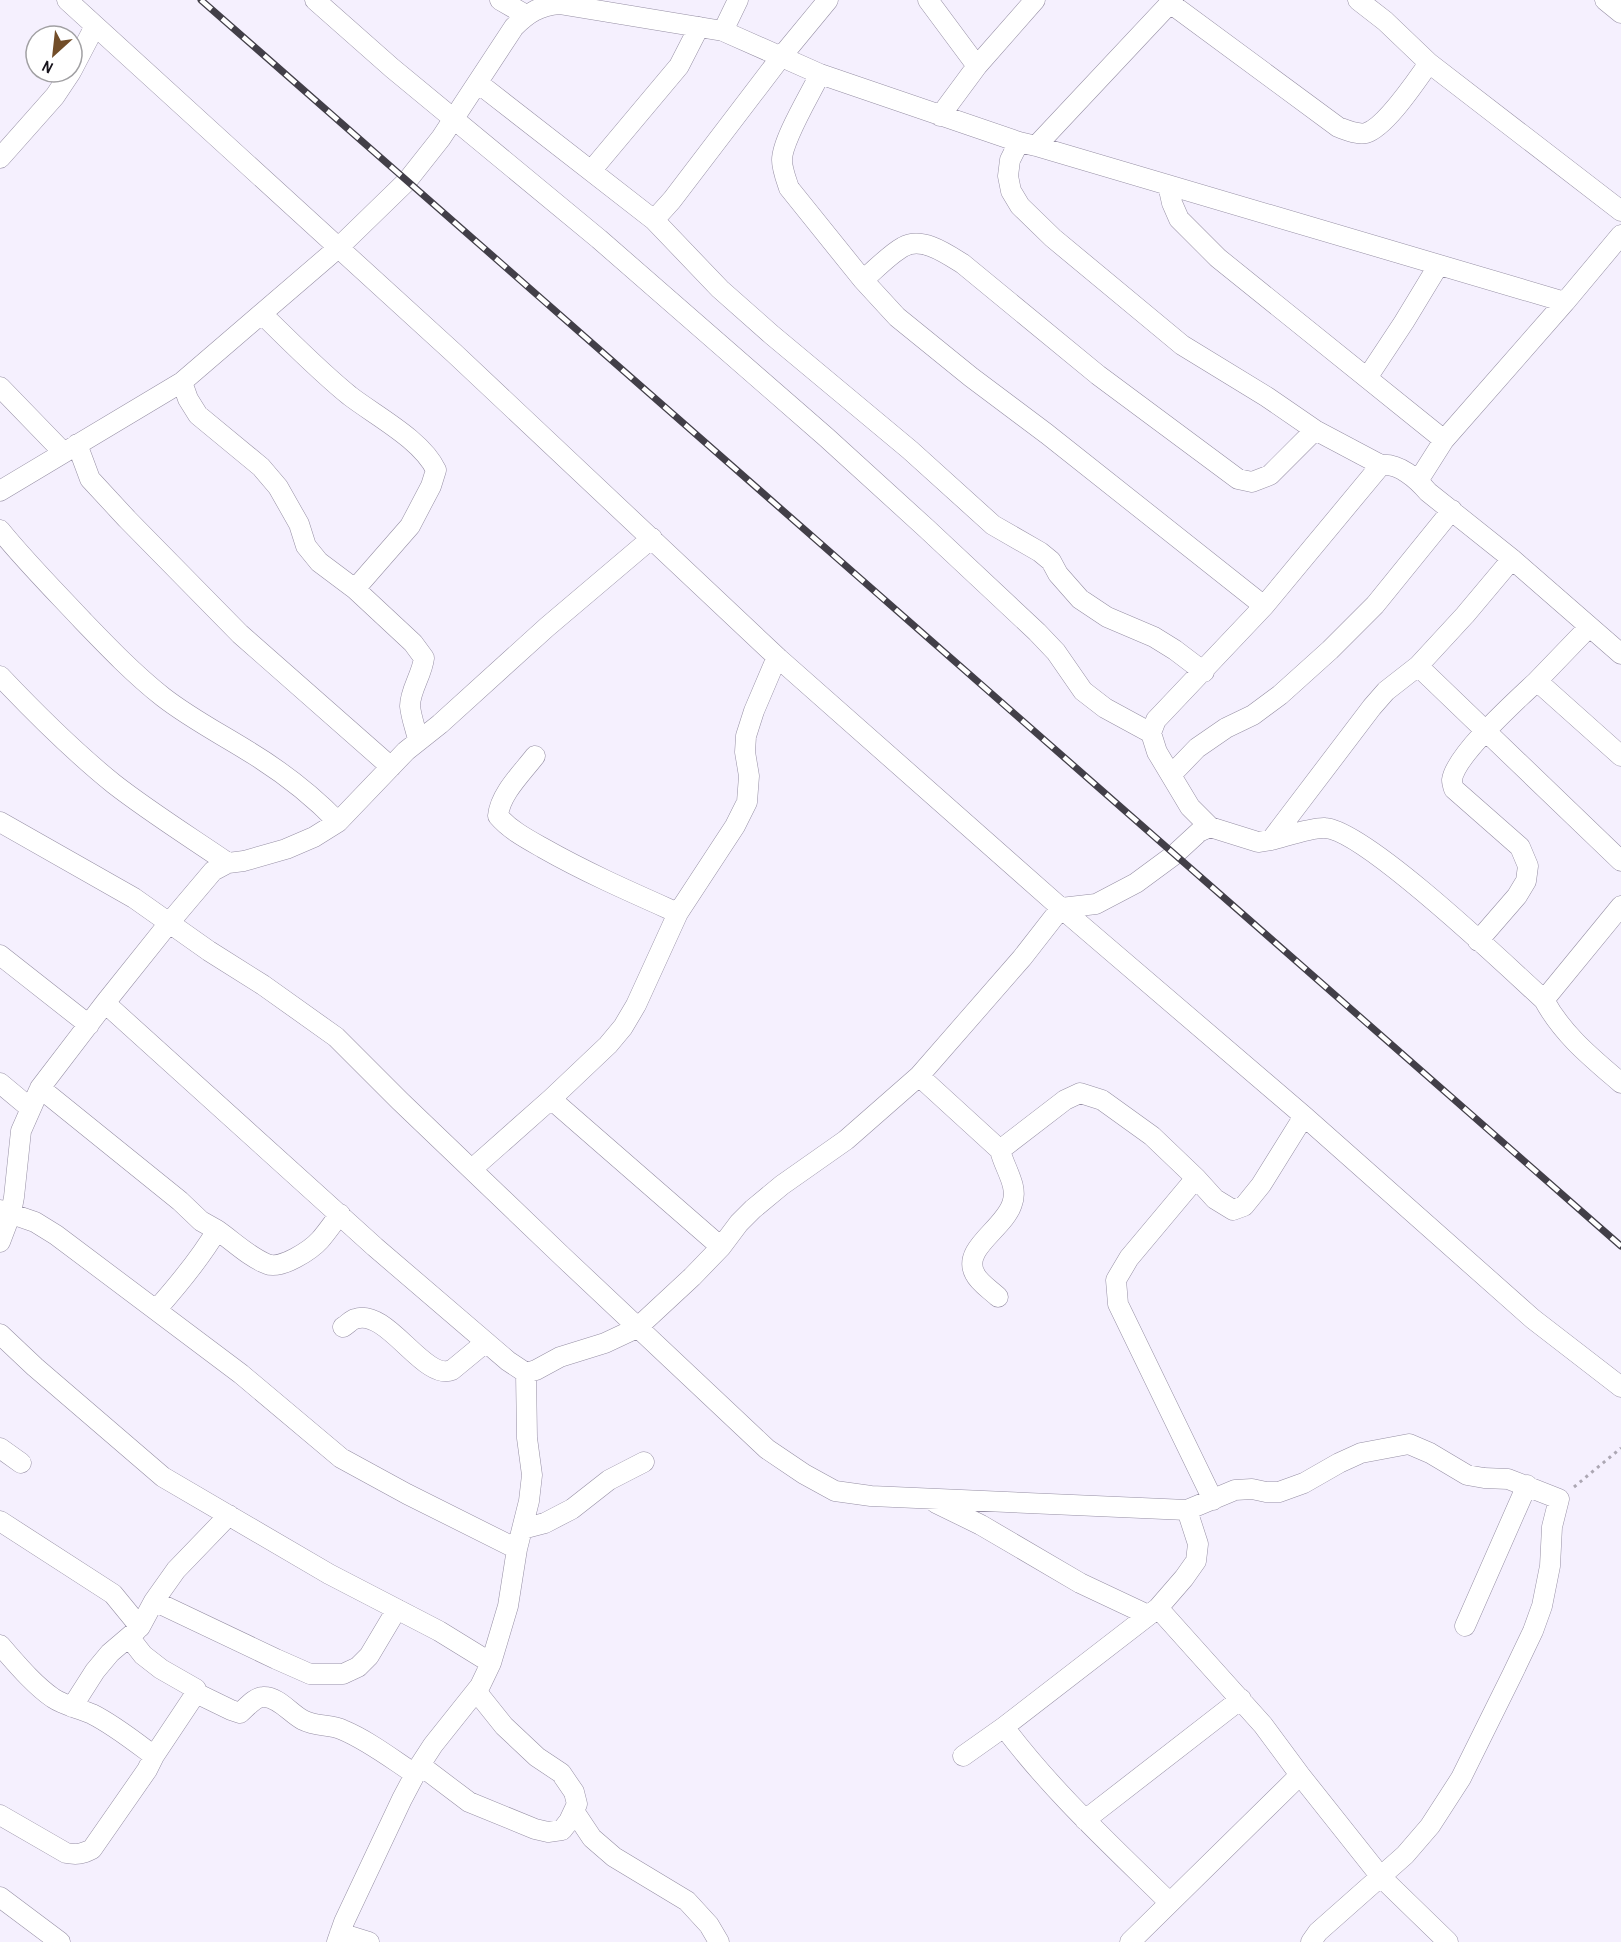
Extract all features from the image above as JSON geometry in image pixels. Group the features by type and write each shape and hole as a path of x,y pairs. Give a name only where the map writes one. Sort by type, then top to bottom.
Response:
{"street":[{"path":"67,0 454,354 777,657 1061,908 1304,1116 1533,1319 1621,1387"},
{"path":"315,0 392,68 700,326 902,506 1037,632 1056,652 1083,691 1105,708 1151,733"},
{"path":"500,0 526,15"},
{"path":"723,31 738,0"},
{"path":"654,220 688,180 781,57 828,0"},
{"path":"928,0 977,66"},
{"path":"940,116 977,66 1035,0"},
{"path":"1358,0 1385,21 1429,63 1621,212"},
{"path":"1605,0 1621,13"},
{"path":"1429,63 1383,123 1365,133 1355,133 1338,127 1172,1 1010,160 1008,176 1011,191 1020,206 1035,222 1182,345 1316,430 1381,465 1388,465 1418,481 1428,492 1512,559 1621,654"},
{"path":"0,491 182,382 338,248 407,181 441,138 514,27 534,9 561,2 723,31 820,74 940,116 1565,302"},
{"path":"84,48 95,26"},
{"path":"591,171 679,66 699,27"},
{"path":"820,74 788,140 782,158 784,171 789,188 863,280 897,317 1264,606"},
{"path":"478,83 654,220 720,289 910,450 993,525 1040,552 1051,561 1058,574 1080,599 1107,617 1154,637 1204,672"},
{"path":"0,158 63,84"},
{"path":"1168,185 1179,219 1194,236 1218,258 1444,440"},
{"path":"1418,481 1444,440 1621,235"},
{"path":"863,280 904,246 916,243 944,251 1098,375 1238,479 1252,482 1270,475 1316,430"},
{"path":"1367,378 1438,266"},
{"path":"262,314 349,395 402,433 427,455 436,470 431,486 410,526 355,589"},
{"path":"182,382 188,399 198,415 248,456 278,487 299,524 306,546 318,562 355,589 413,643 424,658 410,706 418,740"},
{"path":"0,387 70,448 90,479 240,634 391,767"},
{"path":"1381,465 1264,606 1204,672 1156,720 1151,733 1157,752 1190,807 1210,827 1258,842 1323,827 1339,831 1358,842 1406,878 1544,1000 1553,1017 1568,1036 1621,1083"},
{"path":"1171,775 1197,748 1226,728 1253,715 1280,695 1330,650 1375,605 1452,510"},
{"path":"0,530 27,563 126,665 163,697 292,781 318,801 338,822"},
{"path":"0,1242 5,1211 14,1197 21,1131 40,1088 105,1003 213,871 228,863 244,861 286,849 314,837 338,822 418,740 440,724 547,627 652,538"},
{"path":"1271,840 1372,707 1386,691 1418,666 1512,559"},
{"path":"1478,940 1517,896 1527,881 1528,866 1520,847 1454,789 1452,779 1484,731 1589,627"},
{"path":"472,1169 551,1099 608,1045 623,1027 636,1005 678,913 735,826 747,802 749,776 745,752 746,736 777,657"},
{"path":"1418,666 1621,861"},
{"path":"0,675 38,717 116,785 228,863"},
{"path":"1537,681 1621,756"},
{"path":"535,756 499,807 498,816 504,824 569,863 678,913"},
{"path":"0,822 134,898 209,951 263,984 336,1037 637,1328 767,1449 804,1474 835,1491 929,1500 1187,1510 1235,1490 1279,1492 1304,1483 1361,1453 1409,1444 1430,1453 1467,1475 1508,1479 1559,1499 1552,1527 1550,1566 1542,1606 1512,1676 1461,1778 1430,1826 1406,1855 1318,1932 1311,1942"},
{"path":"526,1373 560,1357 605,1343 637,1328 692,1277 753,1209 782,1185 846,1140 919,1076 1022,958 1061,908 1096,904 1136,883 1174,855 1199,832 1210,827"},
{"path":"1544,1000 1621,906"},
{"path":"0,955 89,1025"},
{"path":"105,1003 340,1214 508,1361 526,1373"},
{"path":"919,1076 1000,1150 1014,1189 1013,1203 1005,1218 981,1243 973,1255 971,1264 975,1276 998,1297"},
{"path":"0,1083 30,1108"},
{"path":"40,1088 180,1201 201,1221 268,1264 275,1266 301,1254 319,1241 340,1214"},
{"path":"1000,1150 1065,1100 1080,1093 1102,1101 1152,1136 1215,1199 1233,1210 1244,1206 1261,1185 1304,1116"},
{"path":"551,1099 721,1247"},
{"path":"1196,1178 1129,1258 1116,1280 1118,1304 1213,1500"},
{"path":"5,1211 35,1222 56,1235 242,1374 341,1458 517,1550"},
{"path":"156,1310 184,1279 217,1230"},
{"path":"343,1327 356,1318 367,1318 382,1324 416,1354 441,1372 452,1370 486,1342"},
{"path":"0,1334 163,1477 329,1574 468,1648 491,1663"},
{"path":"369,1942 339,1937 402,1799 418,1770 433,1745 476,1691 491,1663 508,1606 532,1475 527,1438 526,1373"},
{"path":"0,1448 21,1463"},
{"path":"522,1529 545,1523 572,1509 609,1480 645,1462"},
{"path":"1465,1626 1527,1485"},
{"path":"929,1500 981,1525 1080,1583 1153,1612 1241,1700 1381,1876 1448,1942"},
{"path":"963,1756 1153,1612 1184,1578 1196,1561 1198,1544 1187,1510"},
{"path":"72,1707 95,1671 110,1653 134,1632 176,1570 229,1515"},
{"path":"0,1521 113,1594 134,1632 143,1655 161,1669 188,1683 196,1689 196,1693 240,1713 265,1696 277,1701 301,1719 315,1725 340,1728 418,1770 469,1802 535,1829 548,1832 562,1830 577,1804 574,1791 561,1773 537,1757 504,1726 476,1691"},
{"path":"154,1602 310,1674 343,1674 358,1667 369,1656 397,1609"},
{"path":"0,1645 36,1683 54,1698 91,1713 154,1755"},
{"path":"0,1815 66,1853 76,1855 92,1849 147,1770 154,1755 196,1693"},
{"path":"1085,1820 1241,1700"},
{"path":"1004,1727 1085,1820 1169,1902"},
{"path":"1130,1942 1300,1774"},
{"path":"574,1811 592,1838 614,1857 687,1902 709,1925 719,1942"},
{"path":"0,1897 60,1942"}],"path":[{"path":"1559,1499 1621,1448"}],"railway":[{"path":"201,0 1621,1246"}]}
